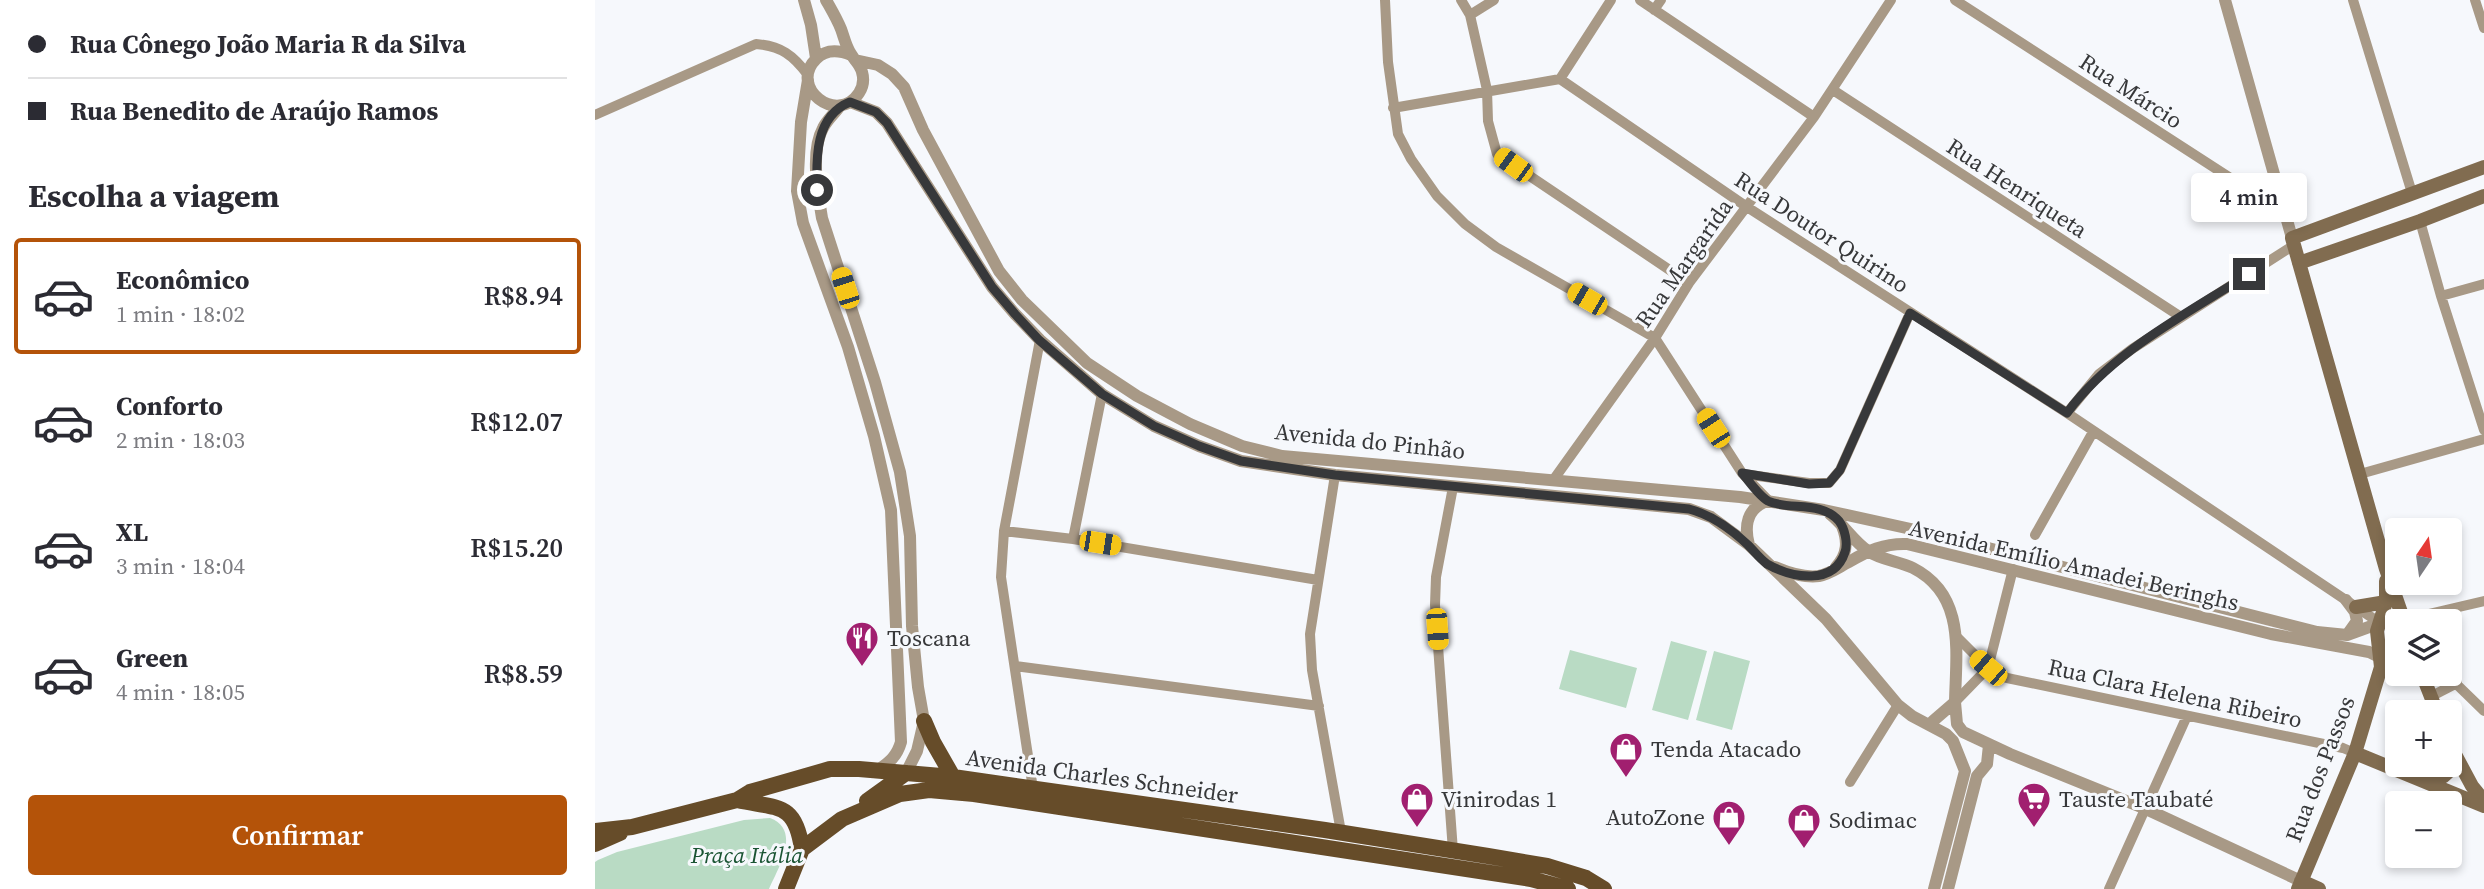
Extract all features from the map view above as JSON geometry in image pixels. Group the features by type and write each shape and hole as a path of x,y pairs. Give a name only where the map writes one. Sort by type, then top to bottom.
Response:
{"main road":[{"path":"2385,565 2293,241 2484,167"},
{"path":"2299,263 2484,196"},
{"name":"Rua dos Passos","path":"2299,885 2355,753 2381,667 2377,631 2386,595"},
{"path":"2351,603 2386,602"},
{"path":"2426,686 2431,700"},
{"path":"924,721 953,777"},
{"path":"2355,753 2484,804"},
{"path":"2462,767 2484,804"},
{"name":"Avenida Charles Schneider","path":"595,831 632,827 737,800 750,792 830,769 878,770 953,777 1341,832 1547,866 1586,878 1604,889"},
{"path":"842,819 906,773"},
{"path":"2427,782 2443,777"},
{"name":"Avenida Charles Schneider","path":"802,849 842,819 900,794 929,790 974,794 1531,879 1568,889"},
{"path":"737,800 777,807 794,819 802,849 786,889"},
{"path":"595,844 632,827"},
{"path":"2299,885 2319,889"}],"street":[{"path":"804,0 816,58 808,77 801,122 797,191 803,223 848,347 874,436 891,510 901,742 891,761 878,770"},
{"path":"825,0 862,70 863,79 857,96 845,104 822,129 816,157 817,190 822,218 875,383 900,472 910,536 912,626 924,721 916,751 906,773"},
{"path":"1385,0 1393,108 1398,134 1411,159 1437,196 1465,224 1496,247 1655,338 1742,473 1768,500"},
{"path":"1461,0 1470,15 1487,90 1488,121 1497,153 1689,283"},
{"path":"1470,15 1494,0"},
{"path":"1393,108 1560,79 1611,0"},
{"path":"1640,0 1814,117"},
{"path":"1654,10 1661,0"},
{"name":"Rua Margarida","path":"1554,479 1655,338 1689,283 1833,90 1891,0"},
{"name":"Rua Márcio","path":"1955,0 2286,214"},
{"path":"2067,413 2099,374 2293,241 2225,0"},
{"path":"2353,0 2412,193"},
{"path":"2475,0 2484,28"},
{"path":"595,114 756,44 782,49 796,59 808,77 815,97 823,103 845,104 876,112 887,123 992,287 1039,340 1102,394 1154,426 1241,461 1335,475 1689,509 1711,517 1749,545 1826,619 1898,705 1912,716 1946,734 1953,741 1965,771"},
{"path":"816,58 833,51 853,57"},
{"name":"Avenida do Pinhão","path":"853,57 878,65 892,74 904,88 982,242 1007,281 1055,333 1087,363 1137,396 1221,437 1242,446 1282,456 1768,500"},
{"name":"Rua Doutor Quirino","path":"1560,79 1747,206 2067,413 2380,623"},
{"name":"Rua Henriqueta","path":"1833,90 2181,317"},
{"path":"2420,221 2484,430"},
{"path":"2441,296 2484,284"},
{"path":"1742,473 1809,484 1829,483 1840,470 1910,313"},
{"path":"1033,789 1001,577 1004,531 1039,340"},
{"path":"1073,539 1102,394"},
{"path":"2035,536 2093,432"},
{"path":"2360,474 2484,439"},
{"path":"1335,475 1310,634 1312,670 1341,832"},
{"path":"1453,487 1436,577 1436,605 1454,851"},
{"path":"1749,545 1746,523 1751,512 1760,503 1768,500 1929,533 2317,632 2347,635 2385,623"},
{"path":"1824,510 1840,522 1868,551 1913,568 1929,579 1949,602 1956,636 1955,702 1959,729 1986,743 2146,809 2299,885"},
{"path":"1831,572 1842,560 1847,547 1840,522"},
{"path":"1004,531 1073,539 1318,580"},
{"name":"Avenida Emílio Amadei Beringhs","path":"1765,563 1791,574 1818,576 1831,572 1868,551 1888,545 1906,544 2271,634 2369,652 2379,657"},
{"path":"1932,726 1933,721 1988,668 2013,569"},
{"path":"2452,609 2484,601"},
{"path":"2347,635 2357,621 2351,603"},
{"path":"1956,636 1988,668"},
{"path":"1015,666 1319,706"},
{"name":"Rua Clara Helena Ribeiro","path":"1988,668 2007,678 2343,748 2355,753"},
{"path":"2430,697 2451,686"},
{"path":"2460,686 2484,711"},
{"path":"897,688 907,693 918,687"},
{"path":"1850,782 1898,705"},
{"path":"2109,889 2187,716"},
{"path":"1934,889 1968,751 1973,746 1986,743"},
{"path":"1948,889 1977,776 1987,764 1986,743"}],"green space":[{"path":"1671,641 1707,651 1688,720 1652,710"},
{"path":"1570,650 1637,668 1626,708 1559,689"},
{"path":"1714,651 1750,661 1732,730 1696,720"},
{"name":"Praça Itália","path":"770,818 780,824 785,831 786,840 782,860 769,889 595,889 595,862 617,852 744,820"}],"place":[{"name":"Toscana","path":"862,668"},
{"name":"Tenda Atacado","path":"1626,779"},
{"name":"Vinirodas 1","path":"1417,829"},
{"name":"Tauste Taubaté","path":"2034,829"},
{"name":"AutoZone","path":"1729,847"},
{"name":"Sodimac","path":"1804,850"}],"route":[{"path":"817,190 816,157 822,129 840,106 850,102 876,112 887,123 992,287 1039,340 1102,394 1154,426 1199,446 1241,461 1335,475 1689,509 1711,517 1749,545 1765,563 1791,574 1805,576 1831,572 1842,560 1847,547 1840,522 1824,510 1768,500 1742,473 1809,484 1829,483 1840,470 1910,313 2067,413 2099,374 2132,349 2249,274"}]}
